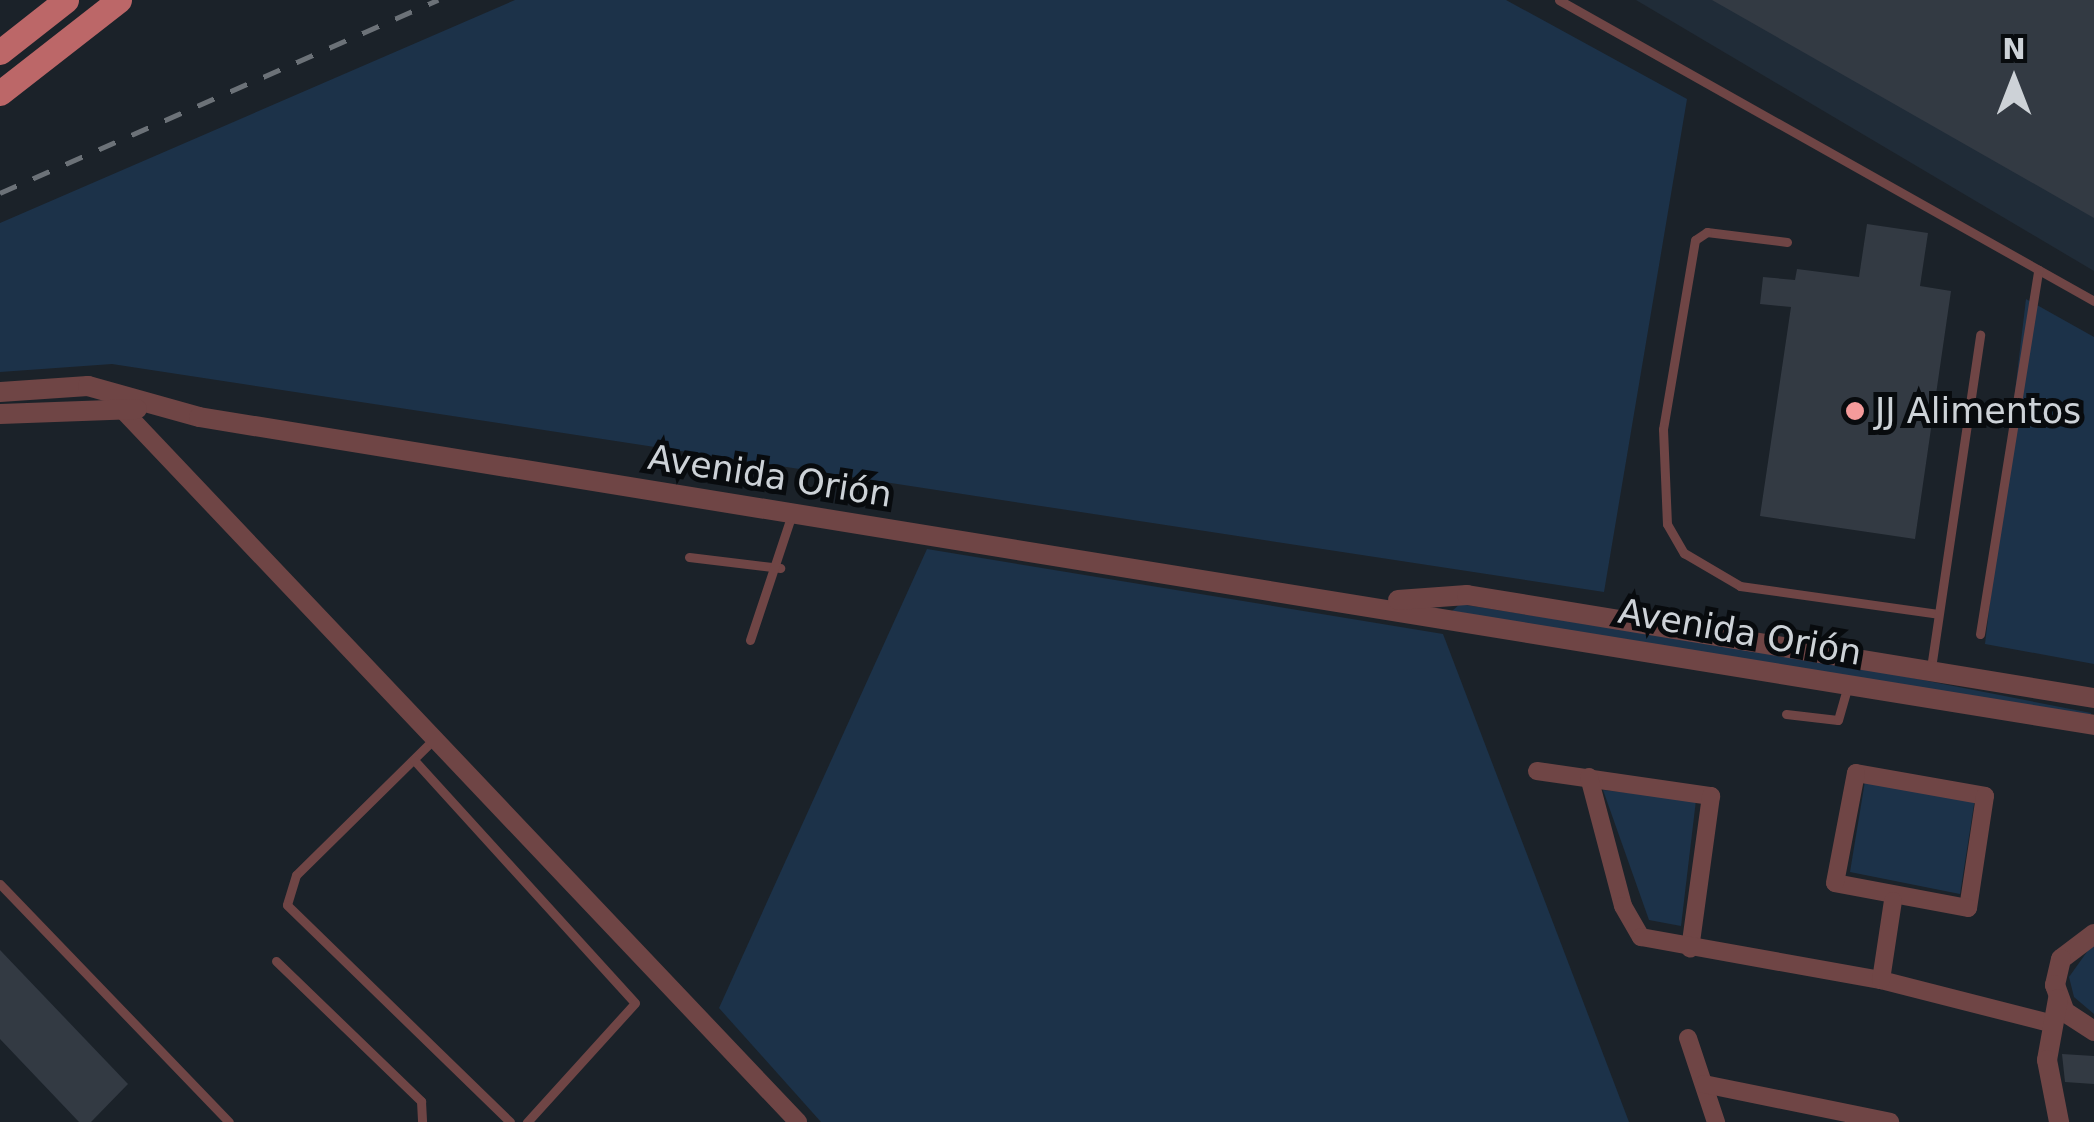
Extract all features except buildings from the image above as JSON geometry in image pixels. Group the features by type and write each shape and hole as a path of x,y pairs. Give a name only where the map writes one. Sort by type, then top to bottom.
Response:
{"main road":[{"path":"0,52 66,0"},
{"path":"0,93 119,0"}],"street":[{"name":"Avenida Orión","path":"0,392 106,392 154,409 792,514 1376,603 2094,725"},
{"path":"106,392 798,1122"},
{"name":"Avenida Orión","path":"0,414 154,409"},
{"name":"Avenida Orión","path":"1376,603 1467,595 1930,668 2094,698"},
{"path":"1537,771 1711,796 1690,948"},
{"path":"1856,774 1986,796 1970,906 1893,901 1836,883 1856,774"},
{"path":"1589,778 1623,906 1641,937 1881,980 2050,1023"},
{"path":"1881,980 1893,901"},
{"path":"2059,1122 2050,1023 2058,999 2062,959 2094,934"},
{"path":"2058,999 2094,1031"},
{"path":"1688,1038 1716,1122"},
{"path":"1704,1084 1890,1122"}],"lane":[{"path":"1559,0 2094,301"},
{"path":"1787,242 1707,232 1695,240 1663,429 1659,491 1668,524 1684,553 1740,586 1938,614"},
{"path":"1980,634 2038,270"},
{"path":"1930,668 1980,335"},
{"path":"750,640 780,568 792,514"},
{"path":"689,557 780,568"},
{"path":"1786,714 1838,720 1848,684"},
{"path":"432,740 296,875 288,905 510,1122"},
{"path":"414,760 635,1003 527,1122"},
{"path":"0,884 229,1122"},
{"path":"276,961 421,1101 422,1122"}],"shaded area":[{"path":"515,0 1506,0 1687,99 1604,592 112,364 0,372 0,223"},
{"path":"1636,0 2094,0 2094,271"},
{"path":"2026,299 2094,337 2094,664 1985,644"},
{"path":"927,549 1443,634 1629,1122 821,1122 719,1008"},
{"path":"1460,604 1846,665 2091,713 2090,721 1452,611"},
{"path":"1865,781 1975,798 1960,894 1850,872"},
{"path":"1603,790 1696,800 1681,926 1649,920"},
{"path":"2094,942 2094,1014 2074,997 2069,977"}],"railway":[{"path":"0,193 438,0"}],"place":[{"name":"JJ Alimentos","path":"1855,411"}]}
